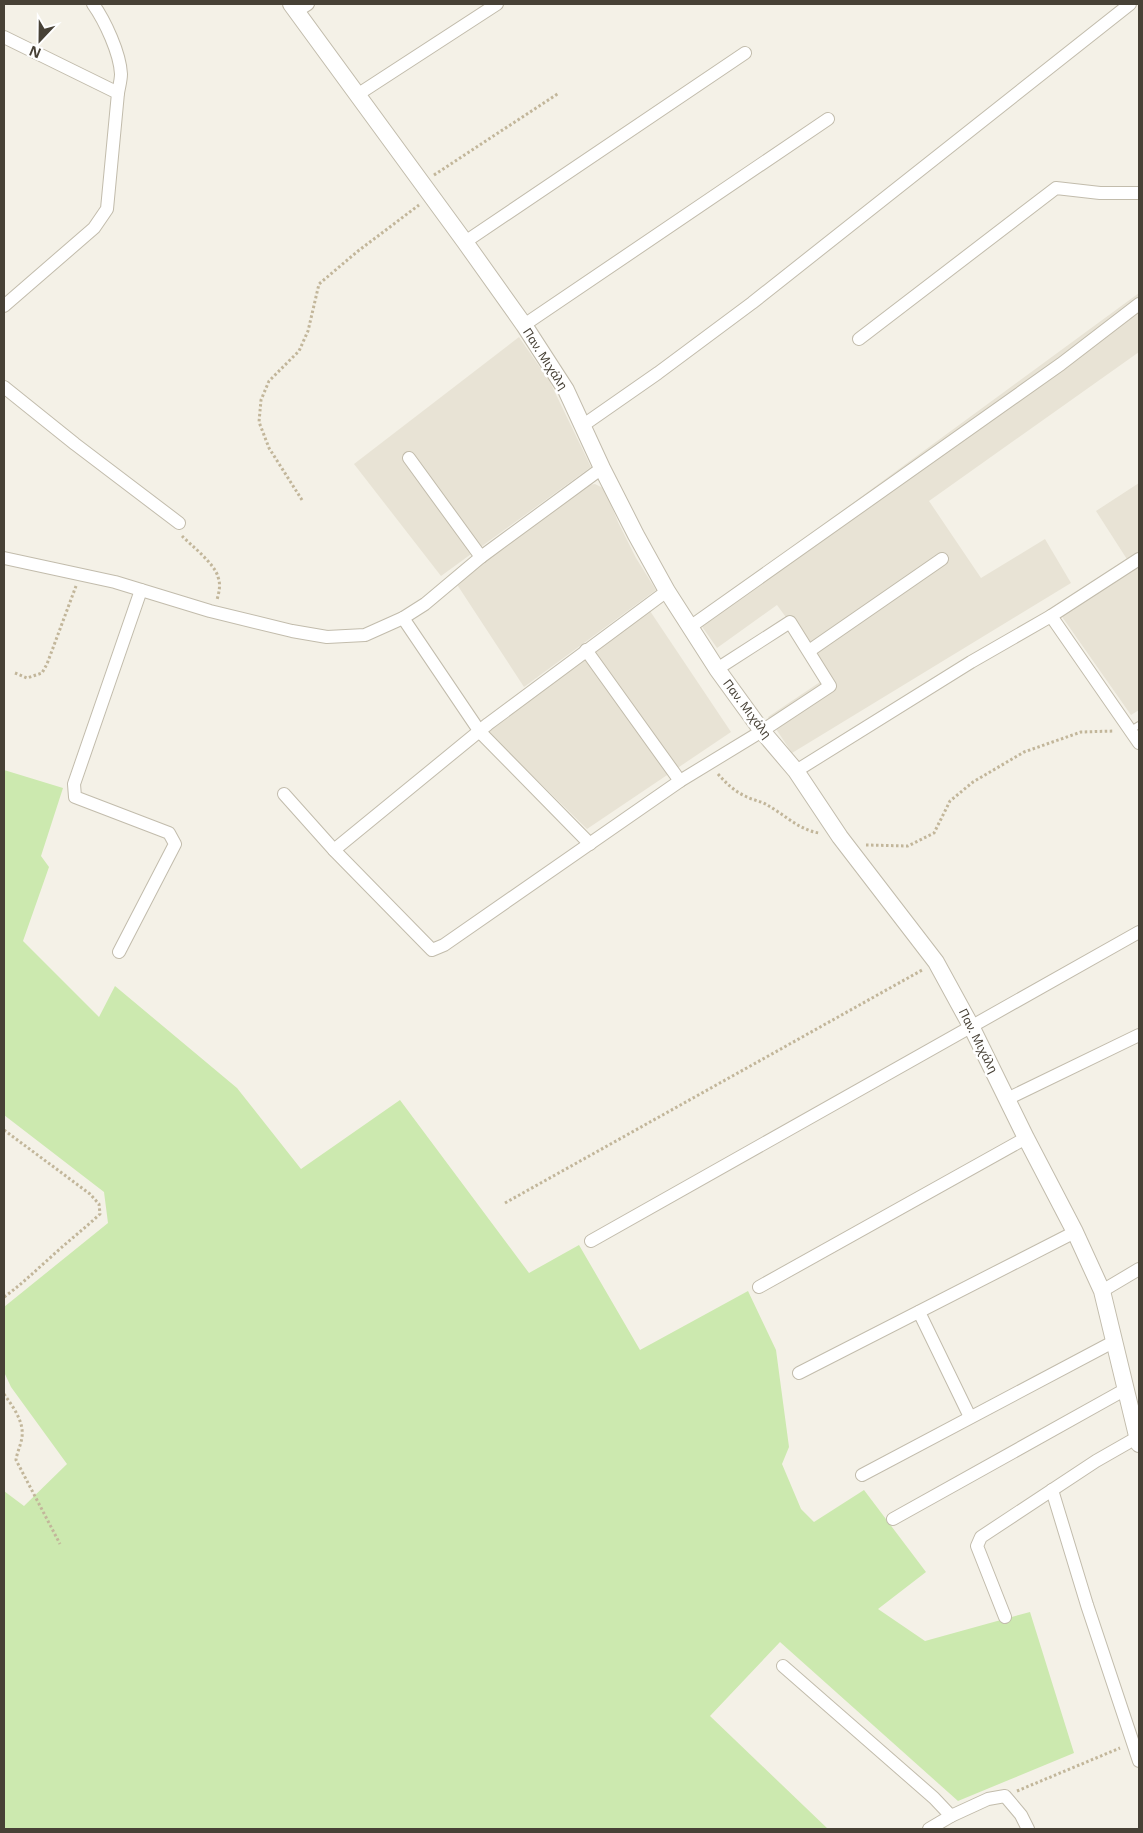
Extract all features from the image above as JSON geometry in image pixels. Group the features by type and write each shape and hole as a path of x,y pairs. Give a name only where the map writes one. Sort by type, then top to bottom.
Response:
{"street":[{"path":"4,306 94,228 107,209 121,73 115,50 94,4"},
{"path":"357,95 497,4"},
{"path":"582,426 658,374 752,303 1130,4"},
{"name":"Παν. Μιχάλη","path":"299,6 357,95 524,325 566,390 636,535 667,591 718,670 762,730 796,771 840,837 936,962 971,1026 1075,1232 1102,1291 1138,1441"},
{"path":"4,37 118,93"},
{"path":"465,242 745,53"},
{"path":"524,325 828,119"},
{"path":"859,339 1056,188 1139,193"},
{"path":"690,627 1061,364 1139,304"},
{"path":"4,387 179,523"},
{"path":"409,458 480,556"},
{"path":"4,558 81,574 260,624 327,637 364,635 404,618 454,580 480,556 602,468"},
{"path":"796,771 970,662 1051,616 1139,559"},
{"path":"809,651 942,560"},
{"path":"120,952 175,844 169,833 75,797 74,784 141,590"},
{"path":"334,850 488,724 667,591"},
{"path":"1051,616 1134,728 1139,743"},
{"path":"404,618 480,732 590,844"},
{"path":"284,794 334,850 432,950 444,945 680,781 830,686 790,622 718,670"},
{"path":"586,650 680,781"},
{"path":"591,1241 1139,932"},
{"path":"1007,1099 1139,1035"},
{"path":"759,1287 1026,1138"},
{"path":"798,1374 1075,1232"},
{"path":"1102,1291 1139,1270"},
{"path":"919,1312 970,1417"},
{"path":"862,1475 1115,1341"},
{"path":"893,1519 1126,1389"},
{"path":"1005,1617 977,1546 982,1537 1096,1461 1138,1441"},
{"path":"1052,1490 1087,1605 1139,1761"},
{"path":"783,1666 934,1798 951,1816"},
{"path":"929,1829 988,1798 1005,1796 1021,1815 1028,1829"}],"path":[{"path":"302,500 269,448 259,422 261,400 269,381 299,351 308,330 319,284 427,189 559,93"},
{"path":"179,523 182,536 205,559 218,576 220,589 216,602 210,611"},
{"path":"15,673 26,678 42,673 81,574"},
{"path":"710,762 727,784 745,796 766,804 781,815 812,832 840,837 867,845 908,846 934,833 950,801 972,782 1024,752 1081,732 1134,728"},
{"path":"505,1203 936,962"},
{"path":"4,1130 90,1194 99,1204 100,1214 22,1285 4,1297"},
{"path":"4,1394 18,1414 22,1427 22,1438 16,1460 60,1544"},
{"path":"1005,1796 1132,1742"}],"shaded area":[{"path":"1139,293 1139,352 929,501 981,578 1045,539 1071,583 792,753 768,717 829,676 777,605 717,648 696,618"},
{"path":"519,337 550,382 591,467 441,576 354,464"},
{"path":"1139,483 1139,710 1131,715 1058,611 1132,567 1096,511"},
{"path":"595,484 606,492 636,558 656,590 524,687 456,583 588,485"},
{"path":"650,611 731,732 587,829 488,732"}],"green space":[{"path":"4,770 63,788 41,856 49,867 23,941 99,1017 115,986 237,1088 301,1169 400,1100 529,1273 579,1245 640,1350 748,1291 776,1350 789,1447 782,1464 801,1509 814,1522 864,1490 926,1572 878,1609 925,1641 1030,1612 1074,1753 958,1801 780,1642 710,1716 828,1829 4,1829 4,1491 24,1506 67,1464 11,1387 4,1372 4,1307 108,1223 104,1192 4,1115"}]}
